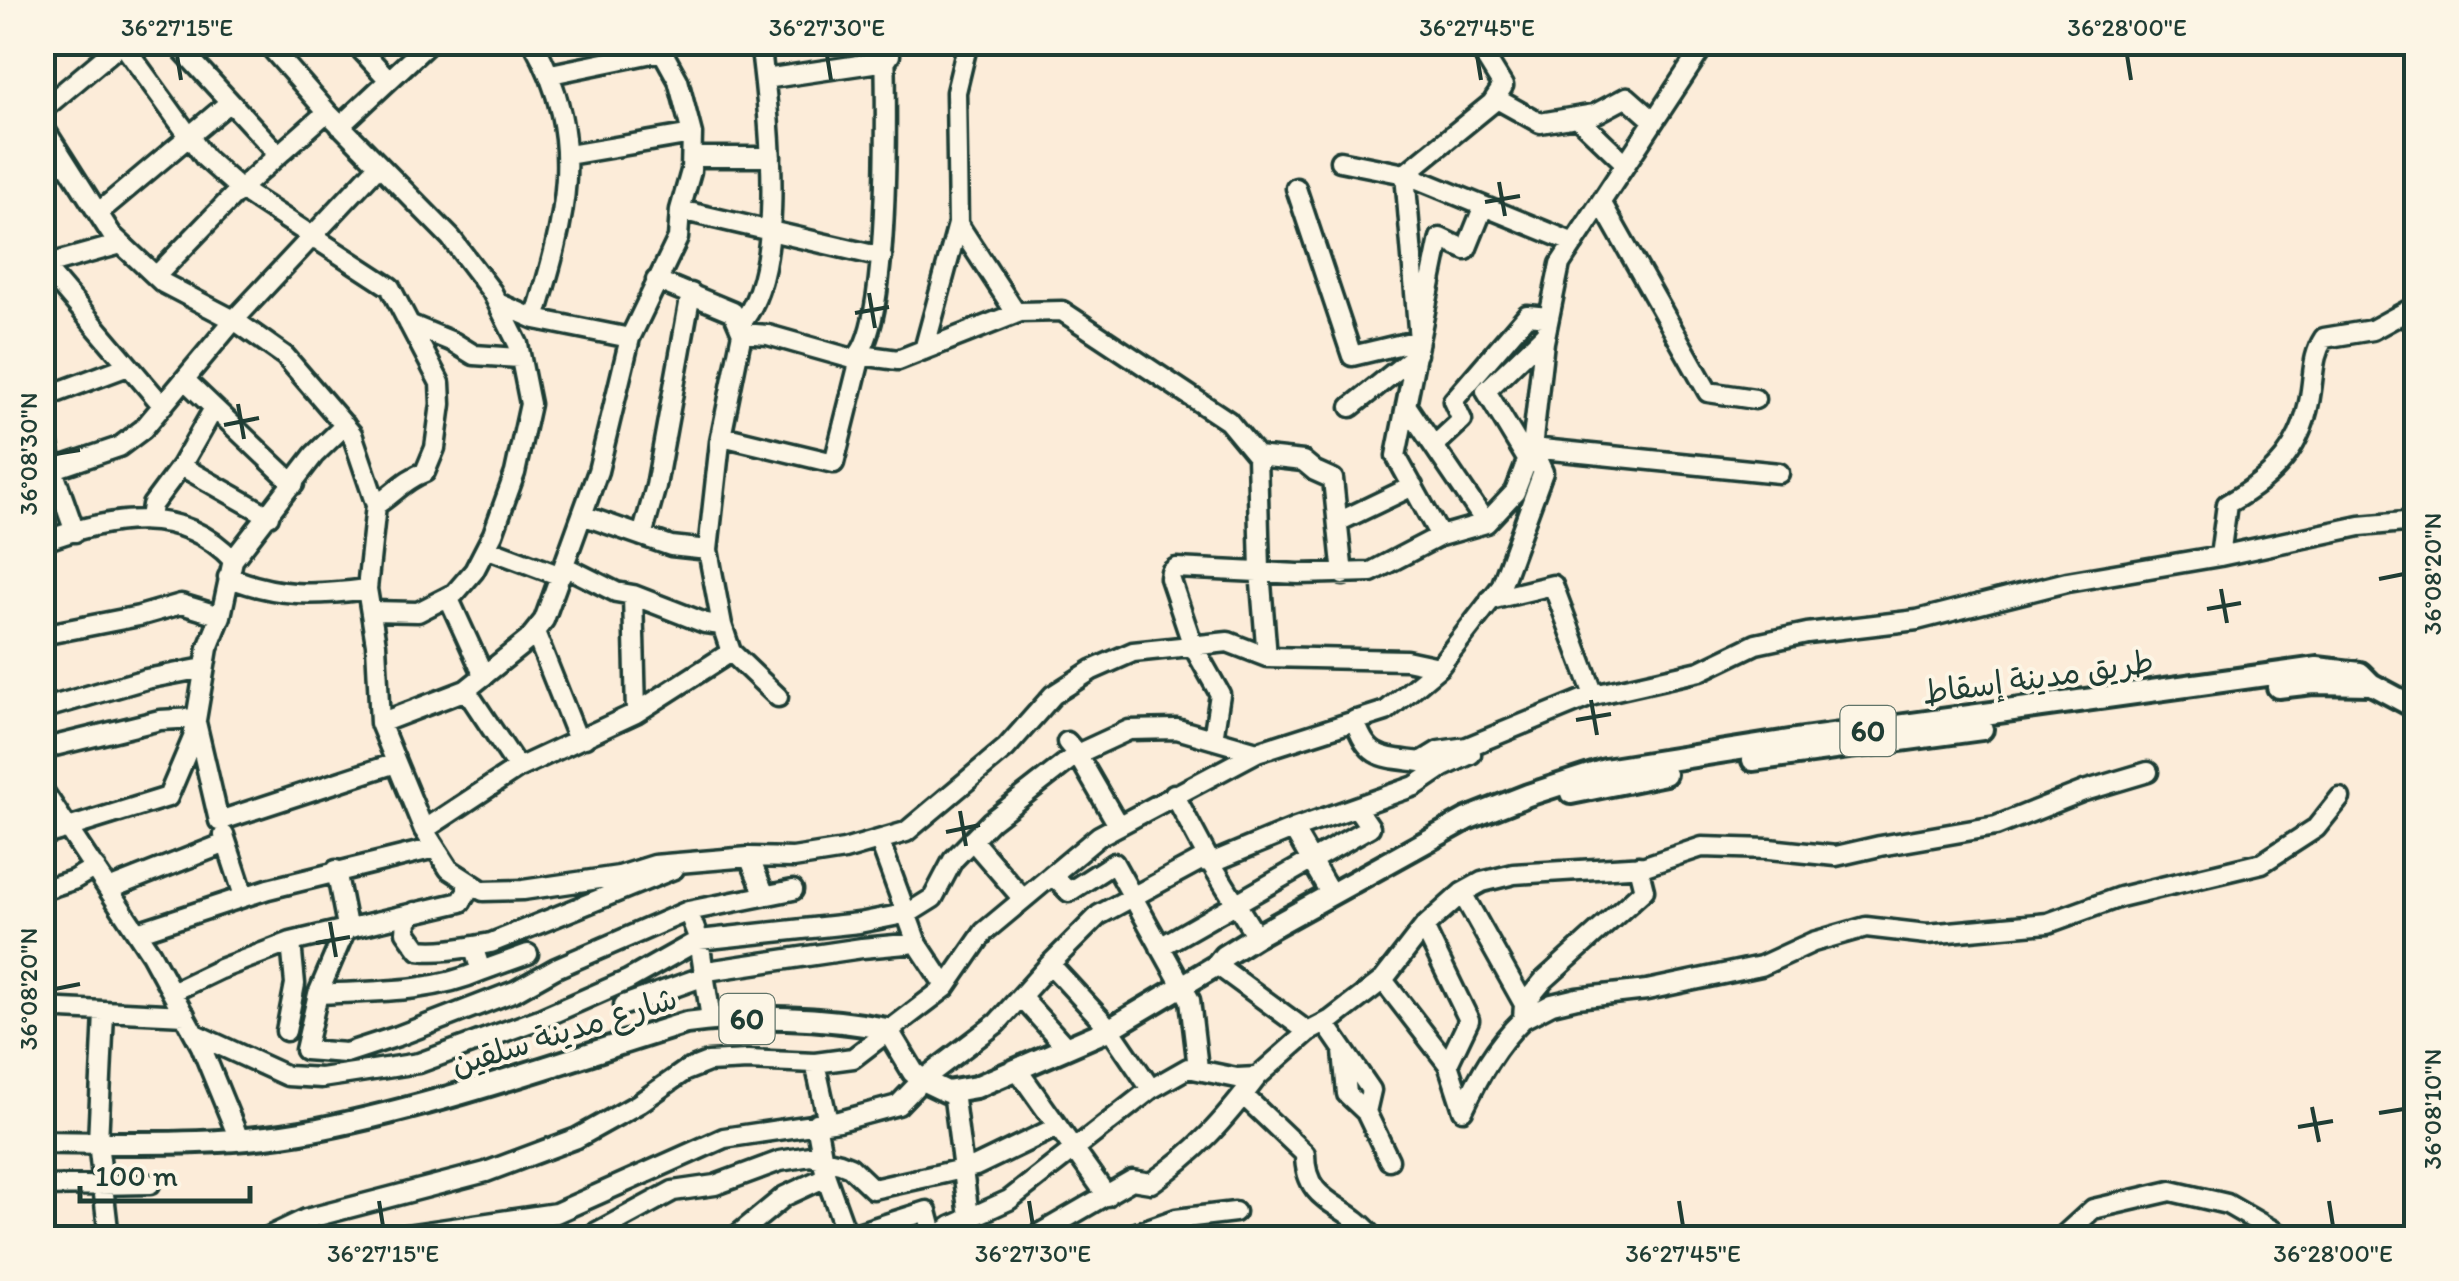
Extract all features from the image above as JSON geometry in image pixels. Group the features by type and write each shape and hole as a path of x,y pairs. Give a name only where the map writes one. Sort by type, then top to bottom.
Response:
{"main road":[{"name":"60","path":"953,1091 976,1087 1110,1028 1377,866 1474,823 1565,794 1688,769 2300,684 2370,684 2416,708"},
{"name":"شارع مدينة سلقين","path":"42,1142 239,1139 316,1130 456,1096 686,1023 850,1022 887,1029"},
{"path":"887,1029 913,1072 947,1092 953,1091"}],"street":[{"path":"176,42 278,154"},
{"path":"266,42 334,119 451,238 498,302 518,344 530,404 516,474 474,571 448,597 418,612 370,611"},
{"path":"354,42 389,80"},
{"path":"156,276 278,154 389,80 430,42"},
{"path":"533,42 551,74 568,155 558,240 535,320"},
{"path":"760,42 772,130 768,232 758,294 741,328 708,550 731,652 778,696"},
{"path":"765,79 885,52 897,42"},
{"path":"924,350 958,224 956,92 968,42"},
{"path":"1404,174 1496,98 1502,86 1476,42"},
{"path":"1212,739 1220,694 1193,646 1170,572 1200,567 1343,575 1371,572 1440,536 1486,523 1515,492 1529,454 1547,325 1560,264 1706,42"},
{"path":"42,110 122,43 205,158 240,189 390,287 440,383 442,404 435,448 426,472 409,478 393,495 376,505"},
{"path":"380,723 466,690 544,620 598,470 630,338 678,238 692,157 692,134 678,80 657,47 551,74"},
{"path":"722,436 834,463 867,342 882,257 887,133 885,52"},
{"path":"1496,98 1540,123 1595,114 1627,98 1653,120"},
{"path":"98,214 230,102"},
{"path":"1577,117 1626,163"},
{"path":"42,125 121,244 156,276 234,320 285,356 352,434 376,505 367,589 380,723 424,830 449,869 482,891 522,890 619,876 654,865 793,858 880,842 906,832 1006,748 1053,695 1092,670 1133,652 1228,642 1267,657 1406,660 1438,667"},
{"path":"568,155 692,134"},
{"path":"692,157 771,157"},
{"path":"1340,161 1404,174 1574,243"},
{"path":"42,168 65,163"},
{"path":"48,472 120,447 143,429 234,320 379,165"},
{"path":"1404,174 1418,347"},
{"path":"1296,188 1352,356 1418,347"},
{"path":"1601,202 1708,392 1755,399"},
{"path":"1440,536 1396,456 1440,238 1466,250 1483,208"},
{"path":"680,210 882,257"},
{"path":"958,224 1016,313"},
{"path":"121,244 43,266 163,406"},
{"path":"656,280 733,312 741,328"},
{"path":"642,536 656,486 691,293"},
{"path":"498,302 535,320 630,338"},
{"path":"2220,556 2227,504 2256,488 2286,460 2311,394 2314,353 2324,338 2372,330 2416,306"},
{"path":"741,328 853,359 861,355 898,360 1016,313 1062,311 1228,421 1257,456 1267,657"},
{"path":"1434,446 1462,420 1454,400 1527,314 1547,325"},
{"path":"409,324 454,342 474,355 519,358"},
{"path":"266,1238 306,1219 486,1172 577,1138 638,1104 685,1071 708,1062 815,1064 852,1058 946,987 984,932 1099,836 1258,752 1386,711 1438,667 1501,586 1543,472 1486,391 1547,325"},
{"path":"1352,407 1418,347"},
{"path":"42,398 128,366"},
{"path":"186,381 212,410 294,484"},
{"path":"1406,405 1486,523"},
{"path":"150,518 152,505 182,466 212,410"},
{"path":"42,414 48,472 75,532"},
{"path":"42,836 168,797 194,738 204,668 231,568 314,455 344,425"},
{"path":"1529,454 1779,473"},
{"path":"1257,456 1303,461 1334,478 1343,575"},
{"path":"182,466 269,516"},
{"path":"1338,522 1413,486"},
{"path":"582,515 672,546 708,550"},
{"path":"42,542 150,518 175,522 223,549 231,568 252,586 314,596 367,589"},
{"path":"1355,720 1362,744 1381,756 1421,762 1438,751 1467,747 1594,695 1700,671 1756,644 1807,633 1917,620 2067,582 2220,556 2360,526 2416,521"},
{"path":"486,548 633,595 704,624 722,625"},
{"path":"1490,600 1553,584 1594,695"},
{"path":"633,595 636,713"},
{"path":"448,597 484,676"},
{"path":"42,635 181,604 220,616"},
{"path":"535,632 576,735 585,738"},
{"path":"424,830 518,768 636,713 731,652"},
{"path":"42,709 146,679 204,668"},
{"path":"466,690 518,768"},
{"path":"42,749 160,720 195,718"},
{"path":"195,718 219,821 244,896"},
{"path":"195,1034 287,1076 301,1078 419,1063 542,1018 628,980 699,940 859,923 906,914 933,898 954,860 972,840 1072,748 1129,730 1177,729 1258,752"},
{"path":"385,1238 556,1212 724,1138 822,1123 898,1105 922,1080 996,1023 1100,916 1199,861 1213,862 1293,828 1415,786 1471,754 1467,747"},
{"path":"1072,748 1118,825"},
{"path":"219,821 396,762"},
{"path":"1032,1238 1132,1180 1151,1183 1192,1154 1256,1077 1383,980 1424,926 1462,892 1482,882 1514,874 1638,866 1702,848 1836,856 1996,826 2084,791 2148,772"},
{"path":"42,789 110,889 185,1014 239,1139"},
{"path":"1174,794 1256,936"},
{"path":"1523,1012 1578,998 1647,990 1761,966 1812,942 1866,927 1927,934 2048,923 2179,881 2262,863 2316,828 2340,798"},
{"path":"1160,946 1370,827 1357,808"},
{"path":"1293,828 1330,892"},
{"path":"972,840 1023,899"},
{"path":"880,842 918,943 946,987"},
{"path":"110,889 226,843"},
{"path":"137,932 336,870 436,848"},
{"path":"749,858 766,895"},
{"path":"1052,875 1068,892 1114,863 1190,1000 1198,1068"},
{"path":"415,912 407,921 406,932 419,950 433,952 491,943 679,865"},
{"path":"1383,980 1448,1064 1464,1110 1482,1070 1544,980 1644,890 1638,866"},
{"path":"42,890 74,880 95,867"},
{"path":"336,870 347,926 318,994 305,1050 346,1052 515,991 571,961 688,911 793,890"},
{"path":"172,992 291,942 460,902 467,892 467,882"},
{"path":"1462,892 1523,1012"},
{"path":"688,911 699,940 712,1020"},
{"path":"859,923 862,948"},
{"path":"1424,926 1469,1020 1448,1064"},
{"path":"286,1032 295,995 291,942"},
{"path":"624,1005 705,976 707,971 918,943"},
{"path":"473,946 481,971"},
{"path":"318,994 429,987 528,954"},
{"path":"1050,964 1110,1028 1151,1089"},
{"path":"1218,965 1317,1027 1343,1050 1371,1090 1366,1112 1388,1160"},
{"path":"1020,997 1066,1046"},
{"path":"42,1008 185,1014"},
{"path":"104,1013 98,1142 109,1238"},
{"path":"815,1064 824,1169 848,1238 927,1211 934,1238 956,1232 969,1217 1009,1200 1151,1089 1188,1068 1238,1078 1256,1077"},
{"path":"1017,1070 1107,1196"},
{"path":"953,1091 969,1217"},
{"path":"1243,1095 1305,1154 1305,1176 1317,1193 1361,1221 1374,1238"},
{"path":"734,1238 824,1169 850,1167 872,1189 962,1170 1057,1127"},
{"path":"586,1238 673,1192 716,1185 780,1161 810,1156 824,1169"},
{"path":"42,1186 150,1184"},
{"path":"2062,1238 2093,1208 2172,1192 2227,1204 2286,1238"},
{"path":"1122,1238 1176,1219 1235,1212"},
{"path":"757,1219 765,1238"}]}
